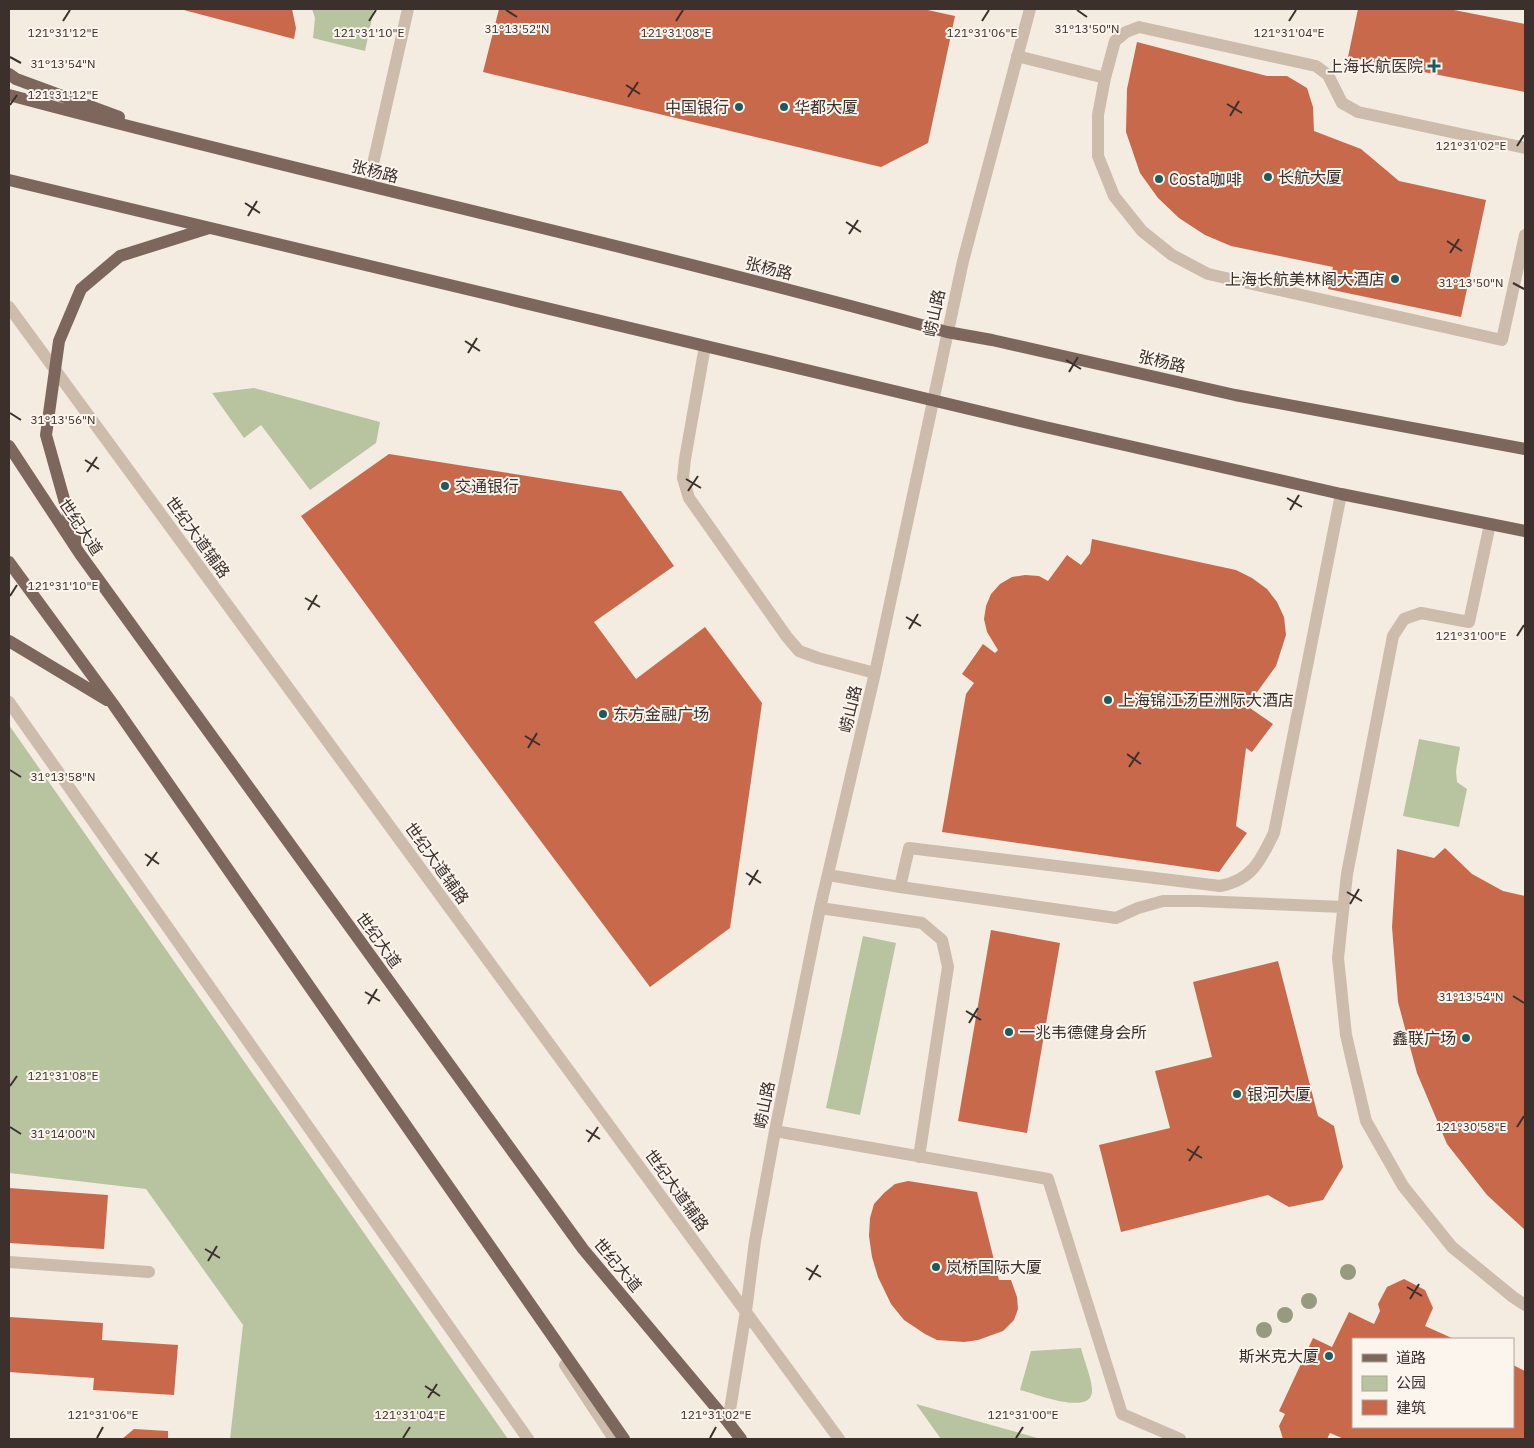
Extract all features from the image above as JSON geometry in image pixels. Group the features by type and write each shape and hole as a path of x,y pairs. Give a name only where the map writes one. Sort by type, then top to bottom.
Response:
{"main road":[{"path":"9,74 16,80 190,142"},
{"name":"张杨路","path":"9,95 190,142 594,240 947,332 992,340 1235,395 1525,449"},
{"path":"9,180 1045,427 1341,494 1525,531"},
{"path":"80,554 46,436 59,341 81,289 120,256 209,228"},
{"name":"世纪大道","path":"9,446 80,554 583,1249 728,1422 740,1439"},
{"path":"9,562 113,704 624,1439"},
{"path":"9,641 113,704"}],"street":[{"path":"368,186 408,9"},
{"name":"崂山路","path":"728,1422 755,1241 820,908 875,673 963,261 1030,9"},
{"path":"1525,148 1358,112 1342,103 1328,75 1316,66 1139,27 1126,32 1115,41 1098,115 1098,156 1114,196 1142,230 1172,255 1208,274 1502,340 1525,235"},
{"path":"1017,56 1105,78"},
{"name":"世纪大道辅路","path":"9,307 839,1439"},
{"path":"705,346 685,459 683,478 689,498 787,637 799,651 875,673"},
{"path":"900,887 909,848 1220,886 1233,884 1245,877 1262,859 1274,833 1341,494"},
{"path":"1490,524 1469,622 1421,613 1404,619 1393,636 1348,864 1338,958 1346,1035 1366,1121 1403,1186 1452,1247 1525,1305"},
{"path":"9,702 528,1439"},
{"path":"828,875 1116,918 1138,908 1163,902 1198,901 1343,907"},
{"path":"820,908 922,923 942,940 948,967 919,1156"},
{"path":"775,1131 1048,1179 1122,1414 1180,1439"},
{"path":"468,1214 614,1439"},
{"path":"9,1262 149,1272"}],"green space":[{"path":"312,9 374,9 365,51 313,38 315,18"},
{"path":"254,388 380,422 376,443 310,490 261,425 244,438 212,393"},
{"path":"9,725 508,1439 230,1439 243,1325 146,1189 9,1173"},
{"path":"1419,739 1460,747 1456,771 1457,782 1467,789 1459,827 1403,816"},
{"path":"863,936 896,943 860,1115 826,1108"},
{"path":"1081,1348 1092,1389 1090,1397 1084,1402 1062,1402 1020,1390 1031,1351"},
{"path":"916,1404 1041,1439 941,1439"}],"building":[{"path":"180,9 292,9 296,28 294,39"},
{"name":"华都大厦","path":"499,9 923,9 955,16 928,143 881,167 483,72"},
{"path":"1358,9 1449,9 1525,24 1525,92 1348,57"},
{"name":"长航大厦","path":"1137,42 1267,76 1287,76 1307,88 1313,107 1314,131 1361,149 1399,181 1486,200 1461,317 1328,289 1333,267 1231,246 1205,235 1179,218 1158,198 1140,173 1126,132 1127,89"},
{"name":"东方金融广场","path":"389,454 621,491 674,566 594,622 636,679 705,627 762,703 730,928 650,987 301,516"},
{"name":"上海锦江汤臣洲际大酒店","path":"1092,539 1236,570 1252,578 1267,589 1277,602 1284,617 1286,635 1276,666 1247,706 1273,724 1252,752 1246,748 1236,826 1247,833 1219,872 942,832 966,694 974,683 962,674 983,644 995,653 998,650 987,632 984,619 986,606 991,594 1000,584 1012,577 1025,575 1039,576 1048,581 1067,555 1081,565 1090,553"},
{"name":"鑫联广场","path":"1445,848 1472,874 1503,891 1525,896 1525,1230 1487,1195 1447,1144 1417,1073 1398,1002 1392,927 1397,849 1434,858"},
{"name":"一兆韦德健身会所","path":"991,930 1060,943 1027,1133 958,1121"},
{"name":"银河大厦","path":"1278,961 1318,1116 1334,1126 1343,1167 1323,1200 1289,1207 1268,1195 1121,1232 1099,1145 1170,1128 1155,1071 1212,1057 1193,982"},
{"name":"岚桥国际大厦","path":"908,1181 977,1192 999,1280 1011,1280 1017,1297 1018,1309 1014,1320 1003,1331 978,1340 964,1342 937,1340 904,1320 891,1304 878,1277 872,1257 869,1236 870,1218 874,1204 884,1193 895,1184"},
{"path":"9,1188 108,1195 104,1249 9,1243"},
{"name":"斯米克大厦","path":"1404,1279 1425,1290 1433,1308 1425,1326 1452,1338 1352,1338 1352,1428 1514,1428 1514,1366 1525,1371 1525,1439 1344,1439 1330,1433 1327,1439 1283,1439 1279,1426 1285,1414 1279,1411 1313,1338 1332,1347 1349,1312 1374,1324 1380,1311 1378,1304 1387,1287"},
{"path":"9,1317 103,1323 102,1340 178,1345 174,1395 93,1390 94,1378 9,1372"},
{"path":"134,1429 168,1431 168,1439 122,1439"}],"place":[{"name":"上海长航医院","path":"1434,66"},
{"name":"中国银行","path":"739,107"},
{"name":"华都大厦","path":"784,107"},
{"name":"长航大厦","path":"1268,177"},
{"name":"Costa咖啡","path":"1159,179"},
{"name":"上海长航美林阁大酒店","path":"1395,279"},
{"name":"交通银行","path":"445,486"},
{"name":"上海锦江汤臣洲际大酒店","path":"1108,700"},
{"name":"东方金融广场","path":"603,714"},
{"name":"一兆韦德健身会所","path":"1009,1032"},
{"name":"鑫联广场","path":"1466,1038"},
{"name":"银河大厦","path":"1237,1094"},
{"name":"岚桥国际大厦","path":"936,1267"},
{"name":"斯米克大厦","path":"1329,1356"}]}
